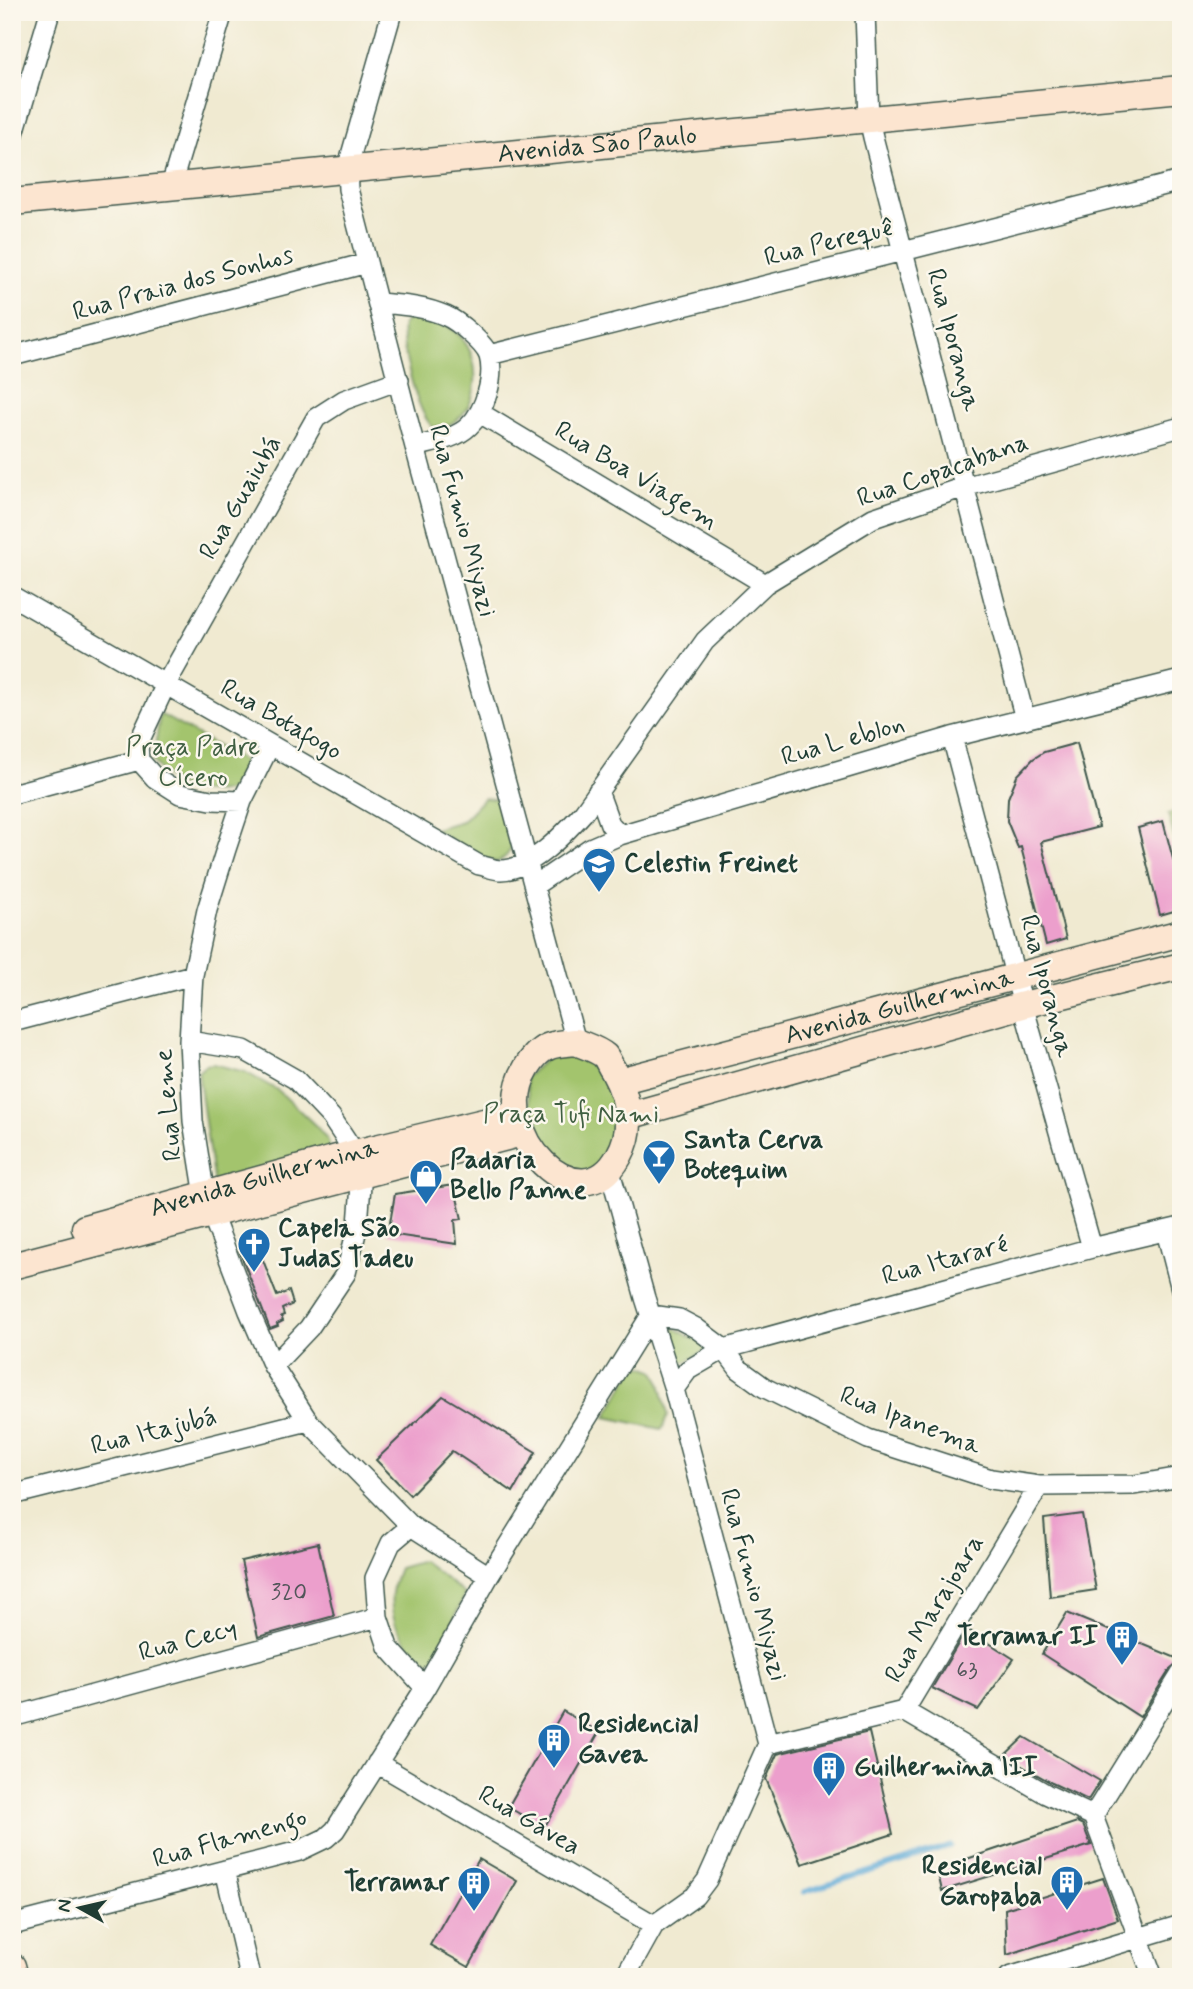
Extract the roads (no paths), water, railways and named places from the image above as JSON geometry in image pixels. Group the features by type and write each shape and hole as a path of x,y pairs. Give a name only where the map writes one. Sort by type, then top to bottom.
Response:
{"street":[{"path":"12,140 50,12"},
{"path":"171,186 223,12"},
{"name":"Rua Fumio Miyazi","path":"392,12 347,169 348,189 576,1042"},
{"name":"Rua Iporanga","path":"864,12 869,120 1025,719"},
{"name":"Avenida São Paulo","path":"12,202 1181,89"},
{"name":"Rua Perequê","path":"489,355 1181,181"},
{"name":"Rua Praia dos Sonhos","path":"12,356 367,263"},
{"path":"378,303 415,306 448,316 479,341 489,355 490,375 480,413 468,427 452,437 415,447"},
{"name":"Rua Guaiubá","path":"166,684 316,418 344,400 398,380"},
{"name":"Rua Boa Viagem","path":"480,413 765,584"},
{"name":"Rua Copacabana","path":"528,863 569,828 705,641 765,584 873,518 964,487 1181,427"},
{"name":"Rua Botafogo","path":"12,596 479,865 501,870 528,863"},
{"name":"Rua L eblon","path":"534,887 590,848 621,835 952,737 1181,680"},
{"path":"166,684 138,744 139,760 155,778 180,793 211,800 242,801"},
{"name":"Rua Iporanga","path":"952,737 1091,1248"},
{"name":"Rua Leme","path":"270,745 242,801 207,910 193,975 189,1041 193,1121 208,1205 248,1311 273,1366 308,1420 411,1525 489,1576"},
{"path":"12,794 139,760"},
{"path":"598,791 610,824 621,835"},
{"name":"Avenida Guilhermina","path":"619,1081 1181,933"},
{"name":"Avenida Guilhermina","path":"628,1116 1023,1005 1181,965"},
{"path":"12,1022 193,975"},
{"path":"189,1041 244,1050 295,1079 331,1117 357,1165 361,1185 358,1225 346,1273 309,1328 273,1366"},
{"path":"576,1042 605,1056 619,1081 626,1098 627,1139 610,1171 588,1180 568,1180 553,1173 535,1156 520,1123 516,1100 520,1079 532,1059 549,1046 576,1042"},
{"name":"Avenida Guilhermina","path":"12,1266 208,1205 520,1123"},
{"name":"Rua Fumio Miyazi","path":"610,1171 674,1389 768,1744"},
{"name":"Avenida Guilhermina","path":"12,1248 208,1205"},
{"path":"1174,1229 1181,1289"},
{"name":"Rua Itararé","path":"674,1389 688,1370 723,1349 1091,1248 1174,1229"},
{"path":"489,1576 651,1315"},
{"name":"Rua Ipanema","path":"651,1315 679,1320 696,1328 723,1349 739,1369 765,1388 869,1439 991,1479 1039,1486 1134,1485 1181,1477"},
{"name":"Rua Itajubá","path":"12,1495 308,1420"},
{"name":"Rua Marajoara","path":"768,1744 904,1711 1039,1486"},
{"path":"411,1525 391,1543 375,1578 378,1617 388,1647 425,1688"},
{"name":"Rua Flamengo","path":"12,1925 299,1851 326,1838 335,1830 425,1688 489,1576"},
{"name":"Rua Cecy","path":"12,1717 378,1617"},
{"path":"1093,1816 1181,1674"},
{"path":"904,1711 1046,1794 1093,1816 1153,1977"},
{"path":"625,1977 654,1926 695,1896 707,1880 768,1744"},
{"name":"Rua Gávea","path":"377,1763 654,1926"},
{"path":"225,1870 250,1977"},
{"path":"1009,1977 1181,1925"}],"waterway":[{"path":"804,1892 951,1846"}],"place":[{"name":"Celestin Freinet","path":"599,894"},
{"name":"Santa Cerva Botequim","path":"659,1186"},
{"name":"Padaria Bello Panne","path":"426,1206"},
{"name":"Capela São Judas Tadeu","path":"254,1274"},
{"name":"Terramar II","path":"1122,1667"},
{"name":"Residencial Gavea","path":"554,1770"},
{"name":"Guilhermina III","path":"829,1798"},
{"name":"Residencial Garopaba","path":"1067,1912"},
{"name":"Terramar","path":"474,1913"}],"park label":[{"name":"Praça Padre Cícero","path":"193,763"},
{"name":"Praça Tufi Nami","path":"571,1115"}]}
